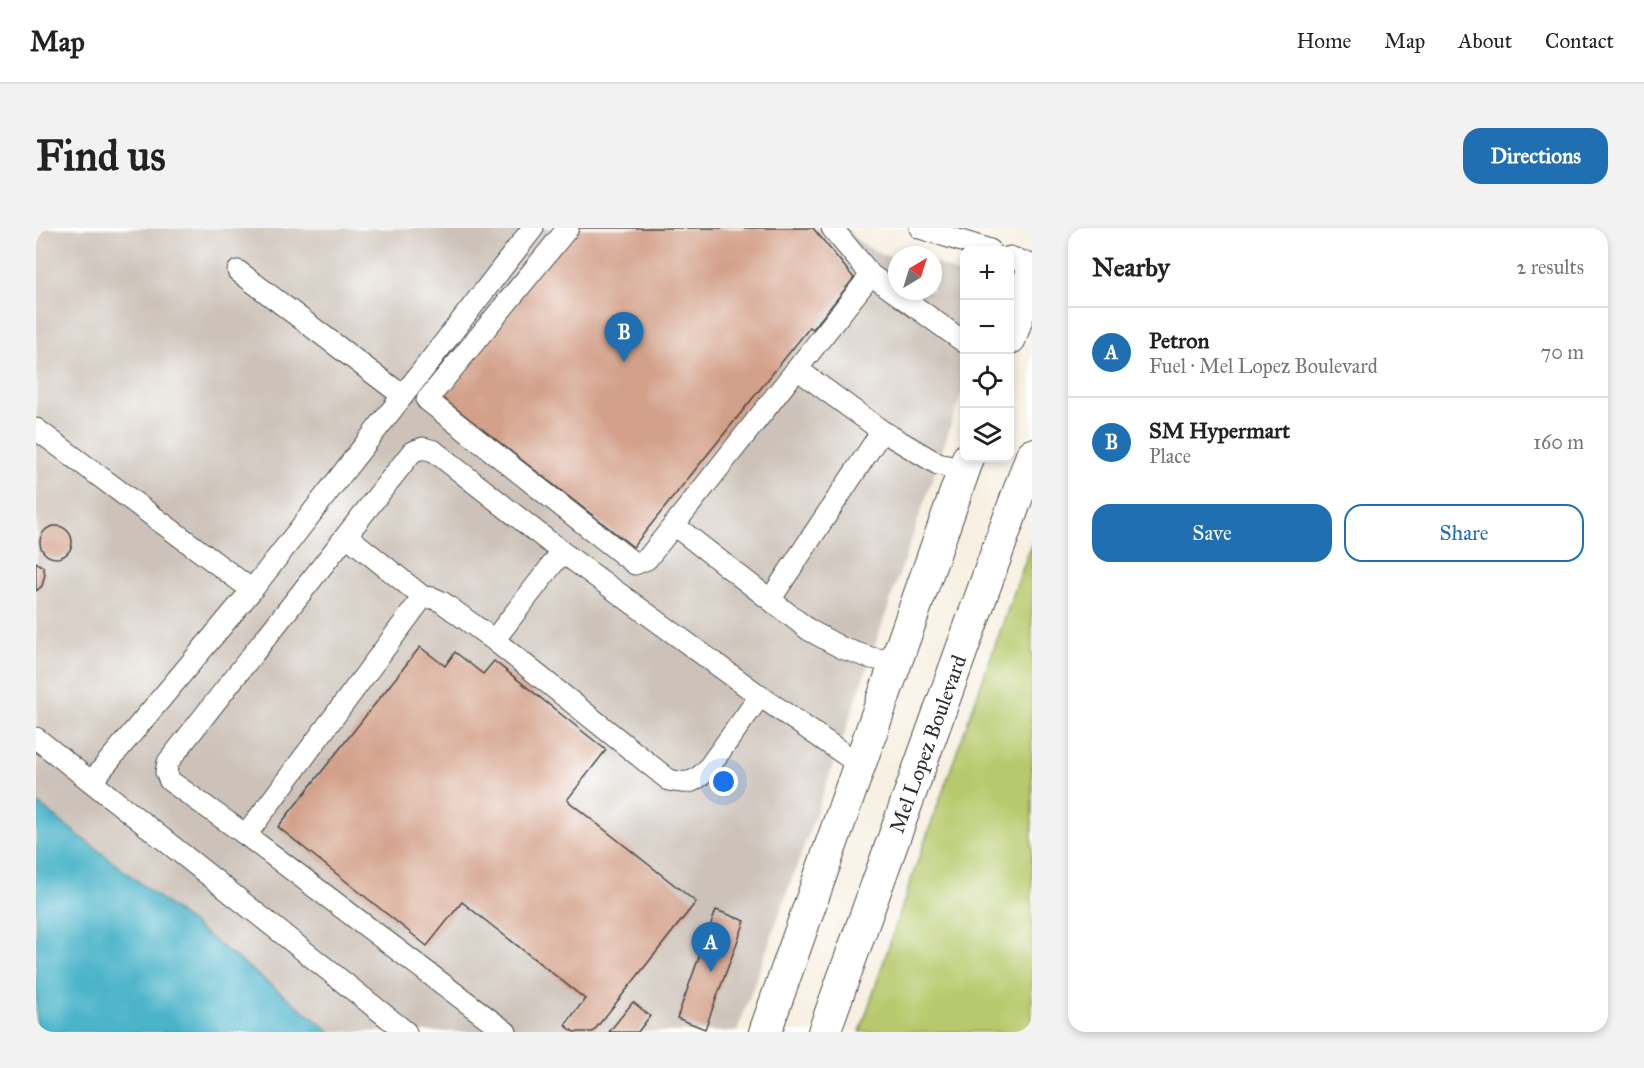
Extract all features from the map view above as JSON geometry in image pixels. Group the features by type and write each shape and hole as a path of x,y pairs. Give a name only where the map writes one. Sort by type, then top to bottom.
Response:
{"highway":[{"path":"1014,326 1032,273"},
{"name":"Mel Lopez Boulevard","path":"824,1032 1032,455"},
{"path":"765,1032 966,464"}],"lane":[{"path":"92,781 252,590 533,228"},
{"path":"568,228 428,400 635,564 647,559 871,275"},
{"path":"832,228 871,275 960,339"},
{"path":"920,228 977,246"},
{"path":"1014,258 1032,265"},
{"path":"238,271 403,396"},
{"path":"797,369 882,431 938,465 966,464"},
{"path":"36,429 252,590"},
{"path":"770,600 882,431"},
{"path":"506,1032 170,781 166,772 168,762 412,452 423,448 434,451 562,552 760,696 860,765"},
{"path":"674,525 809,630 842,648 871,658 897,662"},
{"path":"346,536 423,597 442,602 494,640 669,780 683,783 695,781 706,771 760,696"},
{"path":"494,640 562,552"},
{"path":"246,836 423,597"},
{"path":"36,738 406,1032"}],"shaded area":[{"path":"36,228 847,228 855,239 888,256 888,300 942,300 942,266 960,276 960,399 844,735 737,1032 331,1032 36,802"}],"green space":[{"path":"1032,542 1032,1032 860,1032 912,877"}],"water":[{"path":"36,802 331,1032 36,1032"}],"building":[{"path":"573,228 813,228 854,278 813,329 810,327 633,547 440,396"},
{"path":"56,526 67,531 72,542 67,553 56,558 45,553 40,542 45,531"},
{"path":"36,562 43,567 45,574 42,586 36,591"},
{"path":"420,647 445,666 455,652 483,674 494,661 606,750 567,800 696,902 593,1032 574,1032 565,1025 585,999 462,902 427,946 278,827"},
{"path":"716,910 745,921 705,1029 677,1018"},
{"path":"633,1002 650,1016 638,1032 609,1032"}],"place":[{"name":"SM Hypermart","path":"624,362"},
{"name":"Petron","path":"711,972"}]}
